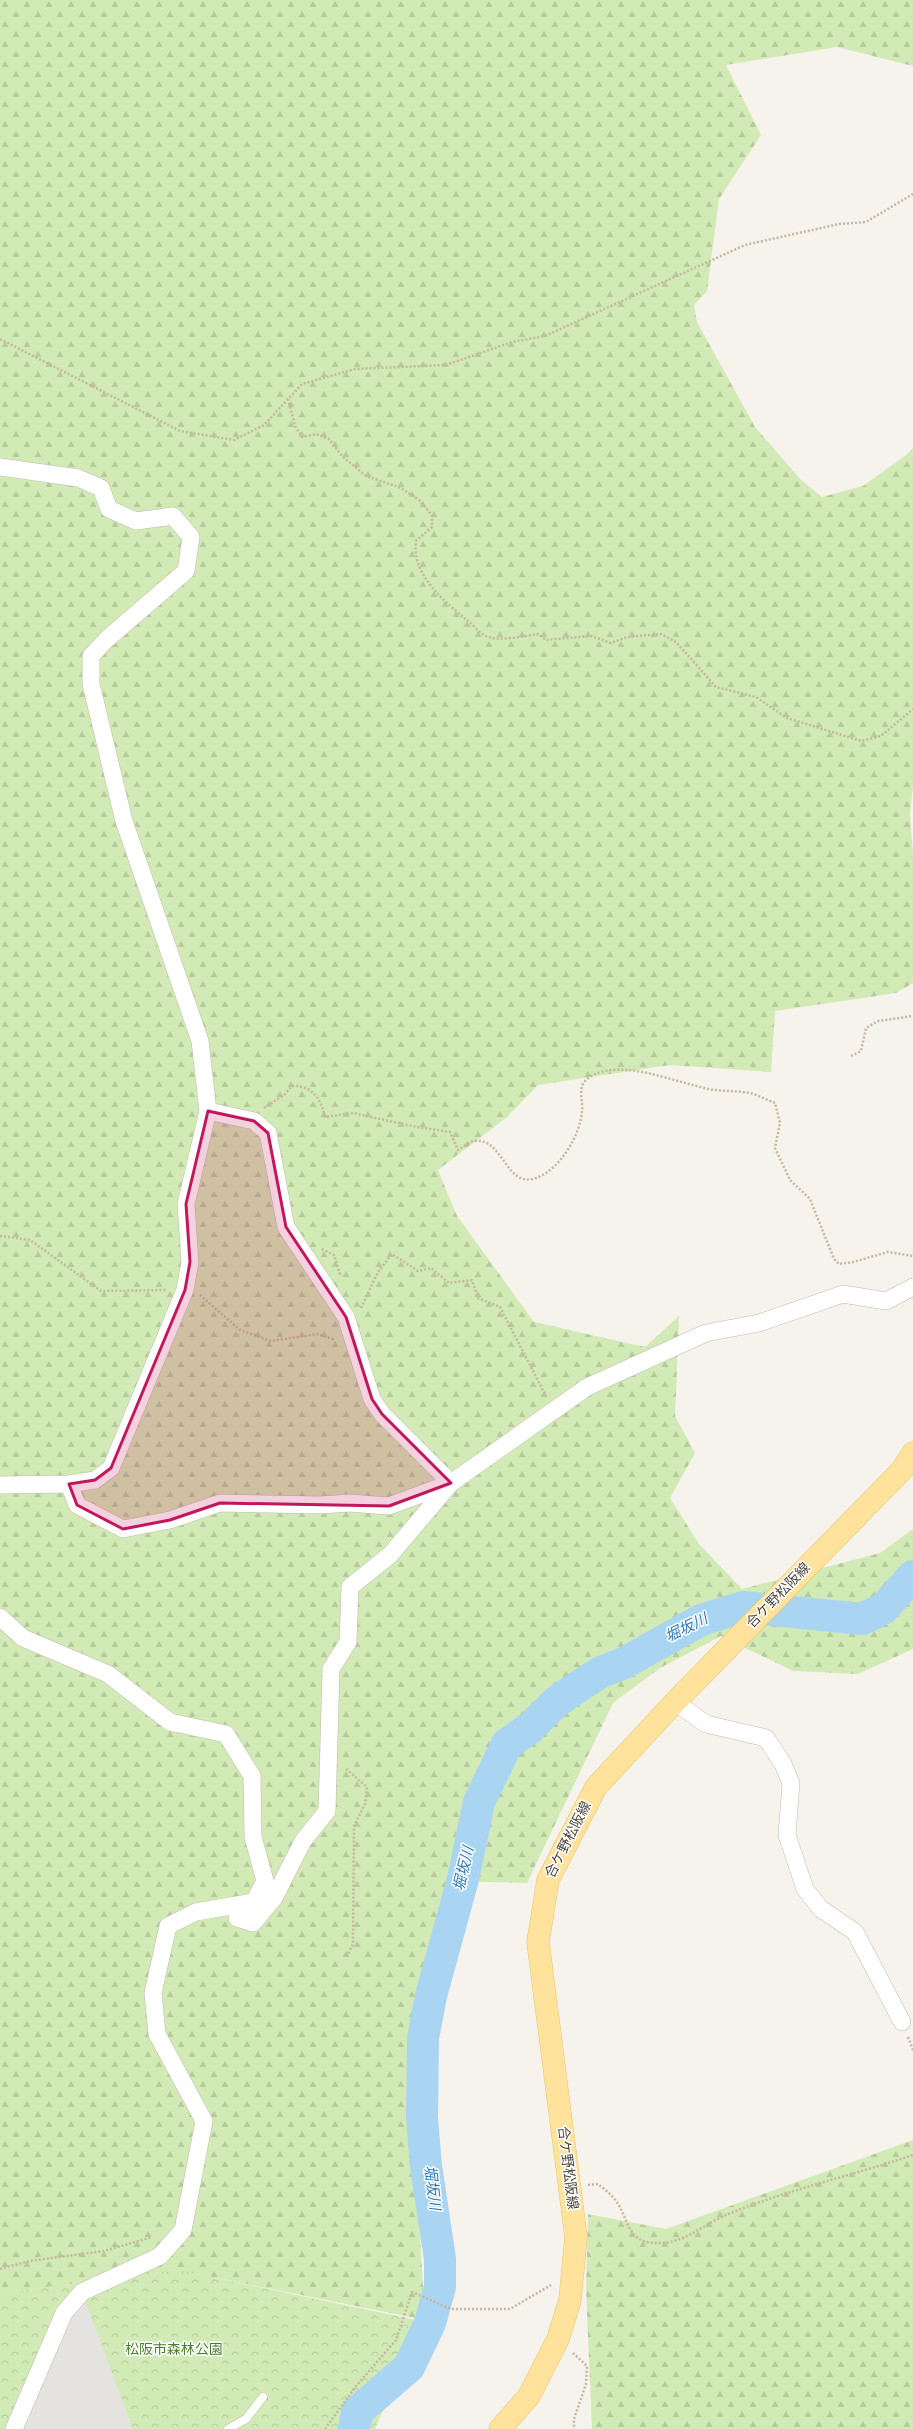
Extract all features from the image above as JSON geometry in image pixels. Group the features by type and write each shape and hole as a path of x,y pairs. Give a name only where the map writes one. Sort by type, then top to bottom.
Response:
{"main road":[{"name":"合ケ野松阪線","path":"500,2429 529,2396 558,2339 570,2300 573,2273 576,2237 538,1942 548,1880 596,1787 676,1702 902,1470 913,1453"}],"street":[{"path":"0,467 78,478 101,488 108,509 136,521 173,516 191,537 186,571 107,639 91,656 90,684 124,821 200,1041 208,1111 186,1204 190,1262 185,1290 111,1468 95,1480 69,1484 0,1486"},
{"path":"208,1111 254,1120 268,1133 286,1227 346,1317 372,1399 382,1414 451,1483"},
{"path":"0,1617 23,1638 108,1674 170,1722 226,1734 252,1776 253,1837 264,1881 254,1902 236,1918 253,1924 274,1898 302,1841 327,1811 331,1669 348,1642 350,1587 390,1555 451,1483 587,1386 706,1333 759,1323 843,1294 886,1301 913,1287"},
{"path":"69,1484 76,1506 123,1529 170,1520 220,1503 321,1505 349,1504 389,1506 451,1483"},
{"path":"676,1702 706,1724 766,1738 783,1764 791,1783 787,1835 805,1889 821,1909 855,1932 902,2022"},
{"path":"14,2429 64,2313 82,2292 160,2256 183,2230 204,2121 157,2034 153,1993 168,1926 196,1912 254,1902"}],"lane":[{"path":"228,2429 246,2419 263,2397"}],"path":[{"path":"0,339 180,431 234,440 264,425 302,384 355,369 446,365 512,342 545,336 744,245 839,224 866,222 913,194"},
{"path":"288,399 295,426 302,437 316,434 329,439 342,456 366,476 400,488 419,500 432,515 432,527 416,541 414,552 419,567 433,588 454,610 486,636 502,638 538,634 546,640 591,636 611,643 627,638 661,634 676,642 716,687 756,697 787,718 862,741 880,736 913,709"},
{"path":"851,1056 861,1051 866,1028 878,1021 913,1016"},
{"path":"254,1120 256,1114 284,1095 292,1086 303,1086 314,1093 322,1104 325,1117 353,1113 417,1127 450,1132 458,1150 473,1141 482,1141 500,1154 512,1173 529,1180 538,1177 556,1164 578,1133 582,1110 581,1094 584,1082 598,1071 628,1070 707,1089 751,1093 775,1103 780,1123 775,1148 790,1180 810,1199 834,1259 839,1264 888,1252 913,1256"},
{"path":"0,1236 30,1240 101,1291 185,1290 199,1294 240,1330 271,1341 318,1334 345,1344 348,1326 361,1309 378,1272 392,1254 418,1271 431,1268 449,1283 472,1280 478,1298 500,1307 554,1410"},
{"path":"328,1759 350,1772 368,1787 366,1804 354,1826 353,1944 347,1956"},
{"path":"570,2187 598,2184 616,2201 633,2236 647,2242 662,2242 686,2238 725,2216 802,2187 913,2155"},
{"path":"0,2269 29,2261 104,2251 159,2236"},
{"path":"325,2429 357,2385 396,2340 412,2292 451,2309 510,2309 573,2273"},
{"path":"558,2339 587,2366 586,2384 574,2419 574,2429"}],"highlighted area":[{"path":"208,1111 254,1121 268,1133 286,1227 346,1317 372,1399 382,1414 451,1483 389,1506 220,1503 170,1520 123,1529 77,1505 69,1484 95,1480 111,1468 185,1290 190,1262 186,1204"}],"green space":[{"path":"0,0 913,0 913,66 837,47 726,65 761,135 719,199 707,291 694,305 697,322 755,427 801,480 822,497 863,486 905,456 913,448 913,786 910,815 913,854 913,983 896,993 775,1011 771,1072 670,1065 538,1085 507,1117 438,1170 457,1216 534,1322 645,1347 679,1316 675,1416 695,1453 670,1498 699,1544 742,1589 880,1553 913,1529 913,1649 858,1674 793,1671 721,1636 660,1668 613,1703 527,1883 448,1881 409,2052 425,2320 178,2270 0,2293"},
{"path":"913,2140 913,2429 592,2429 586,2289 588,2214 666,2229"},
{"name":"松阪市森林公園","path":"178,2270 421,2321 375,2429 0,2429 0,2293"}],"shaded area":[{"path":"82,2292 133,2429 14,2429"}],"waterway":[{"name":"堀坂川","path":"354,2429 357,2412 409,2367 430,2323 440,2287 440,2259 426,2166 422,2118 423,2038 431,1996 463,1879 479,1802 507,1744 530,1728 556,1702 579,1686 601,1672 624,1663 701,1620 743,1607 862,1619 883,1609 913,1576"}]}
